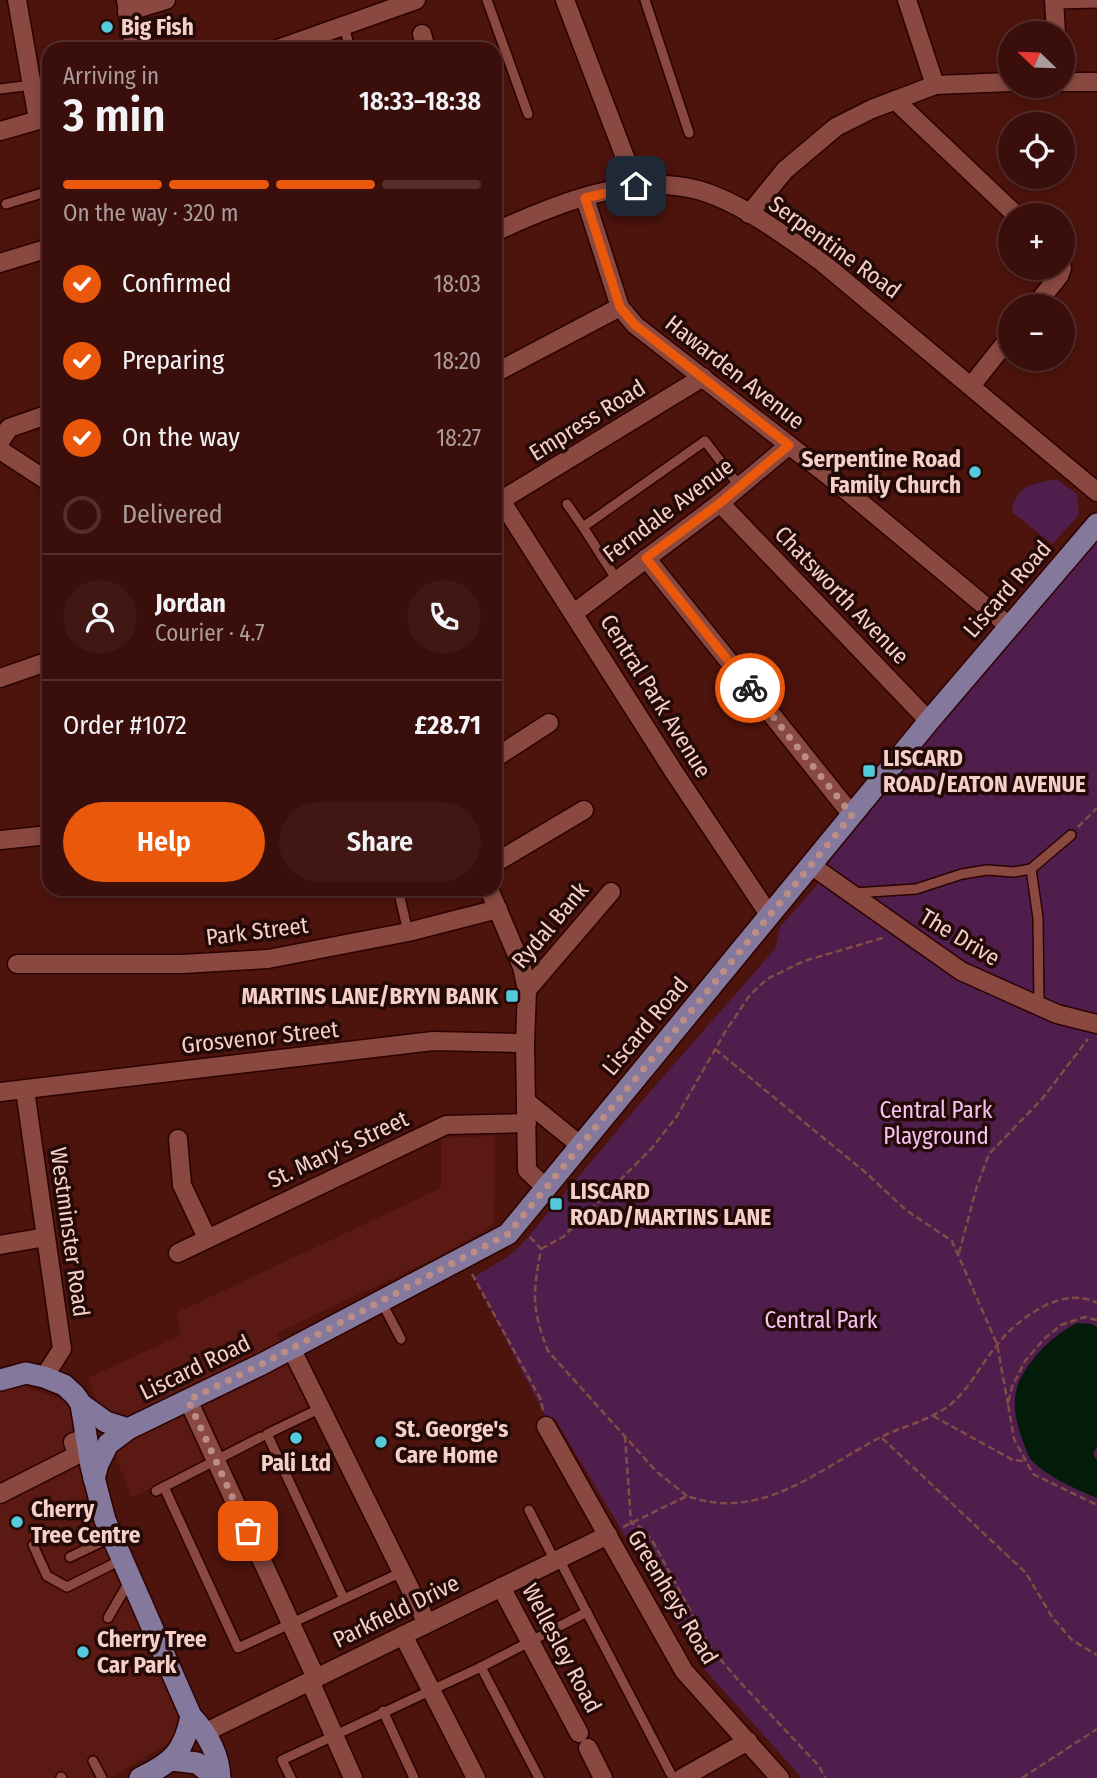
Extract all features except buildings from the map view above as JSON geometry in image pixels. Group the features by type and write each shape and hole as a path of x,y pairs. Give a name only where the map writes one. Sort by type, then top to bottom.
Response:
{"main road":[{"name":"Liscard Road","path":"94,1479 108,1444 128,1429 463,1260 508,1234 929,721 1097,524"},
{"path":"0,1380 26,1373 44,1377"},
{"name":"Liscard Road","path":"44,1377 64,1385 81,1404 106,1422 128,1429"},
{"path":"81,1404 94,1479 105,1520 220,1769 218,1778 197,1763 172,1760"},
{"path":"140,1778 172,1760 198,1724"}],"street":[{"path":"17,0 32,85 42,115"},
{"path":"133,42 126,6 166,0"},
{"path":"298,42 416,0"},
{"path":"565,0 636,186"},
{"path":"907,0 935,85"},
{"path":"1054,2 1055,21"},
{"path":"749,214 785,170 836,127 935,85 998,82"},
{"path":"1075,82 1097,82"},
{"path":"895,100 1003,203"},
{"path":"0,131 42,118"},
{"name":"Serpentine Road","path":"502,229 537,212 636,186 698,190 749,214 823,263 1097,492"},
{"name":"Hawarden Avenue","path":"585,198 620,307 635,325 789,445 1009,626"},
{"path":"0,263 42,250"},
{"path":"1045,294 1056,280"},
{"path":"502,369 620,307"},
{"path":"971,386 998,352"},
{"name":"Empress Road","path":"502,501 703,377"},
{"path":"0,442 9,428 42,416"},
{"name":"Ferndale Avenue","path":"574,612 720,503 789,445"},
{"path":"0,450 42,477"},
{"name":"Chatsworth Avenue","path":"720,503 929,721"},
{"name":"Central Park Avenue","path":"502,507 574,612 674,772 770,916"},
{"path":"646,558 852,815"},
{"path":"0,678 42,663"},
{"path":"502,753 549,723"},
{"path":"502,859 584,810"},
{"path":"0,840 42,836"},
{"name":"The Drive","path":"812,866 961,971 1057,1014 1096,1028"},
{"name":"Rydal Bank","path":"527,990 611,892"},
{"path":"492,896 522,967 527,990 527,1170 546,1188"},
{"name":"Park Street","path":"17,964 182,964 268,959 408,932 498,909"},
{"name":"Grosvenor Street","path":"0,1092 433,1041 525,1043"},
{"name":"Westminster Road","path":"25,1090 62,1349 44,1377"},
{"path":"527,1102 580,1145"},
{"name":"St. Mary's Street","path":"178,1253 446,1125 527,1123"},
{"path":"178,1139 182,1185 207,1238"},
{"path":"0,1245 46,1237"},
{"path":"291,1348 427,1623"},
{"path":"188,1400 290,1623 354,1778"},
{"name":"Greenheys Road","path":"546,1426 684,1671 780,1778"},
{"path":"0,1494 77,1455 73,1442 86,1438"},
{"name":"Parkfield Drive","path":"198,1724 313,1679 608,1535"},
{"name":"Wellesley Road","path":"502,1587 604,1778"},
{"path":"403,1635 476,1778"},
{"path":"682,1778 702,1773 748,1741"}],"lane":[{"path":"487,0 528,114"},
{"path":"645,0 690,133"},
{"path":"1054,2 1097,3"},
{"path":"344,26 348,42"},
{"path":"0,89 32,85"},
{"path":"6,204 42,193"},
{"path":"583,527 705,441 740,486"},
{"path":"567,504 617,580"},
{"path":"849,893 916,889 962,874 987,870 1014,872 1031,869 1071,835"},
{"path":"1031,869 1038,918 1039,1006"},
{"path":"400,896 408,932"},
{"path":"381,1301 401,1339"},
{"path":"321,1408 267,1434 344,1599"},
{"path":"261,1437 160,1489 238,1648 402,1572"},
{"path":"528,1510 587,1612 673,1778"},
{"path":"70,1558 113,1536"},
{"path":"33,1545 47,1576 67,1587 127,1569"},
{"path":"108,1618 127,1569"},
{"path":"290,1778 282,1760 481,1667 587,1612"},
{"path":"481,1667 539,1778"},
{"path":"383,1711 414,1778"},
{"path":"93,1760 102,1778"}],"path":[{"path":"1071,835 1097,808"},
{"path":"541,1249 563,1237 652,1147 677,1116 750,995 767,979 804,961 894,935 899,928"},
{"path":"959,1254 977,1186 989,1154 1042,1099 1096,1028"},
{"path":"715,1049 865,1172 906,1210 953,1241 997,1344 1014,1439 1025,1462 1032,1474 1097,1505"},
{"path":"516,1225 541,1249"},
{"path":"541,1249 533,1304 548,1351 656,1471 687,1496 706,1503 741,1504 773,1496 881,1437 933,1416 953,1402 997,1344 1025,1316 1062,1298 1090,1299 1097,1303"},
{"path":"463,1260 541,1400 546,1426"},
{"path":"1009,1404 1012,1387 1025,1361 1044,1339 1061,1325 1084,1317 1097,1320"},
{"path":"933,1416 1013,1460 1025,1462"},
{"path":"625,1436 631,1523"},
{"path":"881,1437 1026,1573 1052,1617 1072,1640 1097,1655"},
{"path":"626,1525 687,1496"},
{"path":"631,1523 640,1527 652,1540 710,1647 819,1766 825,1778"},
{"path":"1022,1778 1097,1729"}],"shaded area":[{"path":"495,1136 494,1222 481,1233 440,1256 277,1333 312,1410 131,1498 88,1378 181,1335 176,1313 441,1188 441,1138"},
{"path":"1077,1323 1097,1327 1097,1446 1093,1454 1097,1461 1097,1498 1054,1477 1032,1461 1015,1413 1017,1388 1028,1365 1057,1336"},
{"path":"20,1385 67,1401 105,1546 179,1715 177,1739 109,1778 0,1778 0,1387"}],"green space":[{"path":"1056,479 1077,494 1079,515 1052,544 1012,512 1017,496 1026,487"},
{"name":"Central Park","path":"1097,535 1097,1778 802,1778 705,1670 555,1419 547,1420 474,1277 521,1245 775,949 780,927 816,886 834,854"}],"way so far":[{"path":"248,1531 188,1400 425,1280 508,1234 852,815 750,688"}],"place":[{"name":"Big Fish","path":"107,27"},
{"name":"Serpentine Road Family Church","path":"975,472"},
{"name":"LISCARD ROAD/EATON AVENUE","path":"869,771"},
{"name":"MARTINS LANE/BRYN BANK","path":"512,996"},
{"name":"LISCARD ROAD/MARTINS LANE","path":"556,1204"},
{"name":"Pali Ltd","path":"296,1438"},
{"name":"St. George's Care Home","path":"381,1442"},
{"name":"Cherry Tree Centre","path":"17,1522"},
{"name":"Cherry Tree Car Park","path":"83,1652"}],"route":[{"path":"636,186 585,198 620,307 635,325 789,445 720,503 646,558 750,688"}],"park label":[{"name":"Central Park Playground","path":"936,1123"}]}
